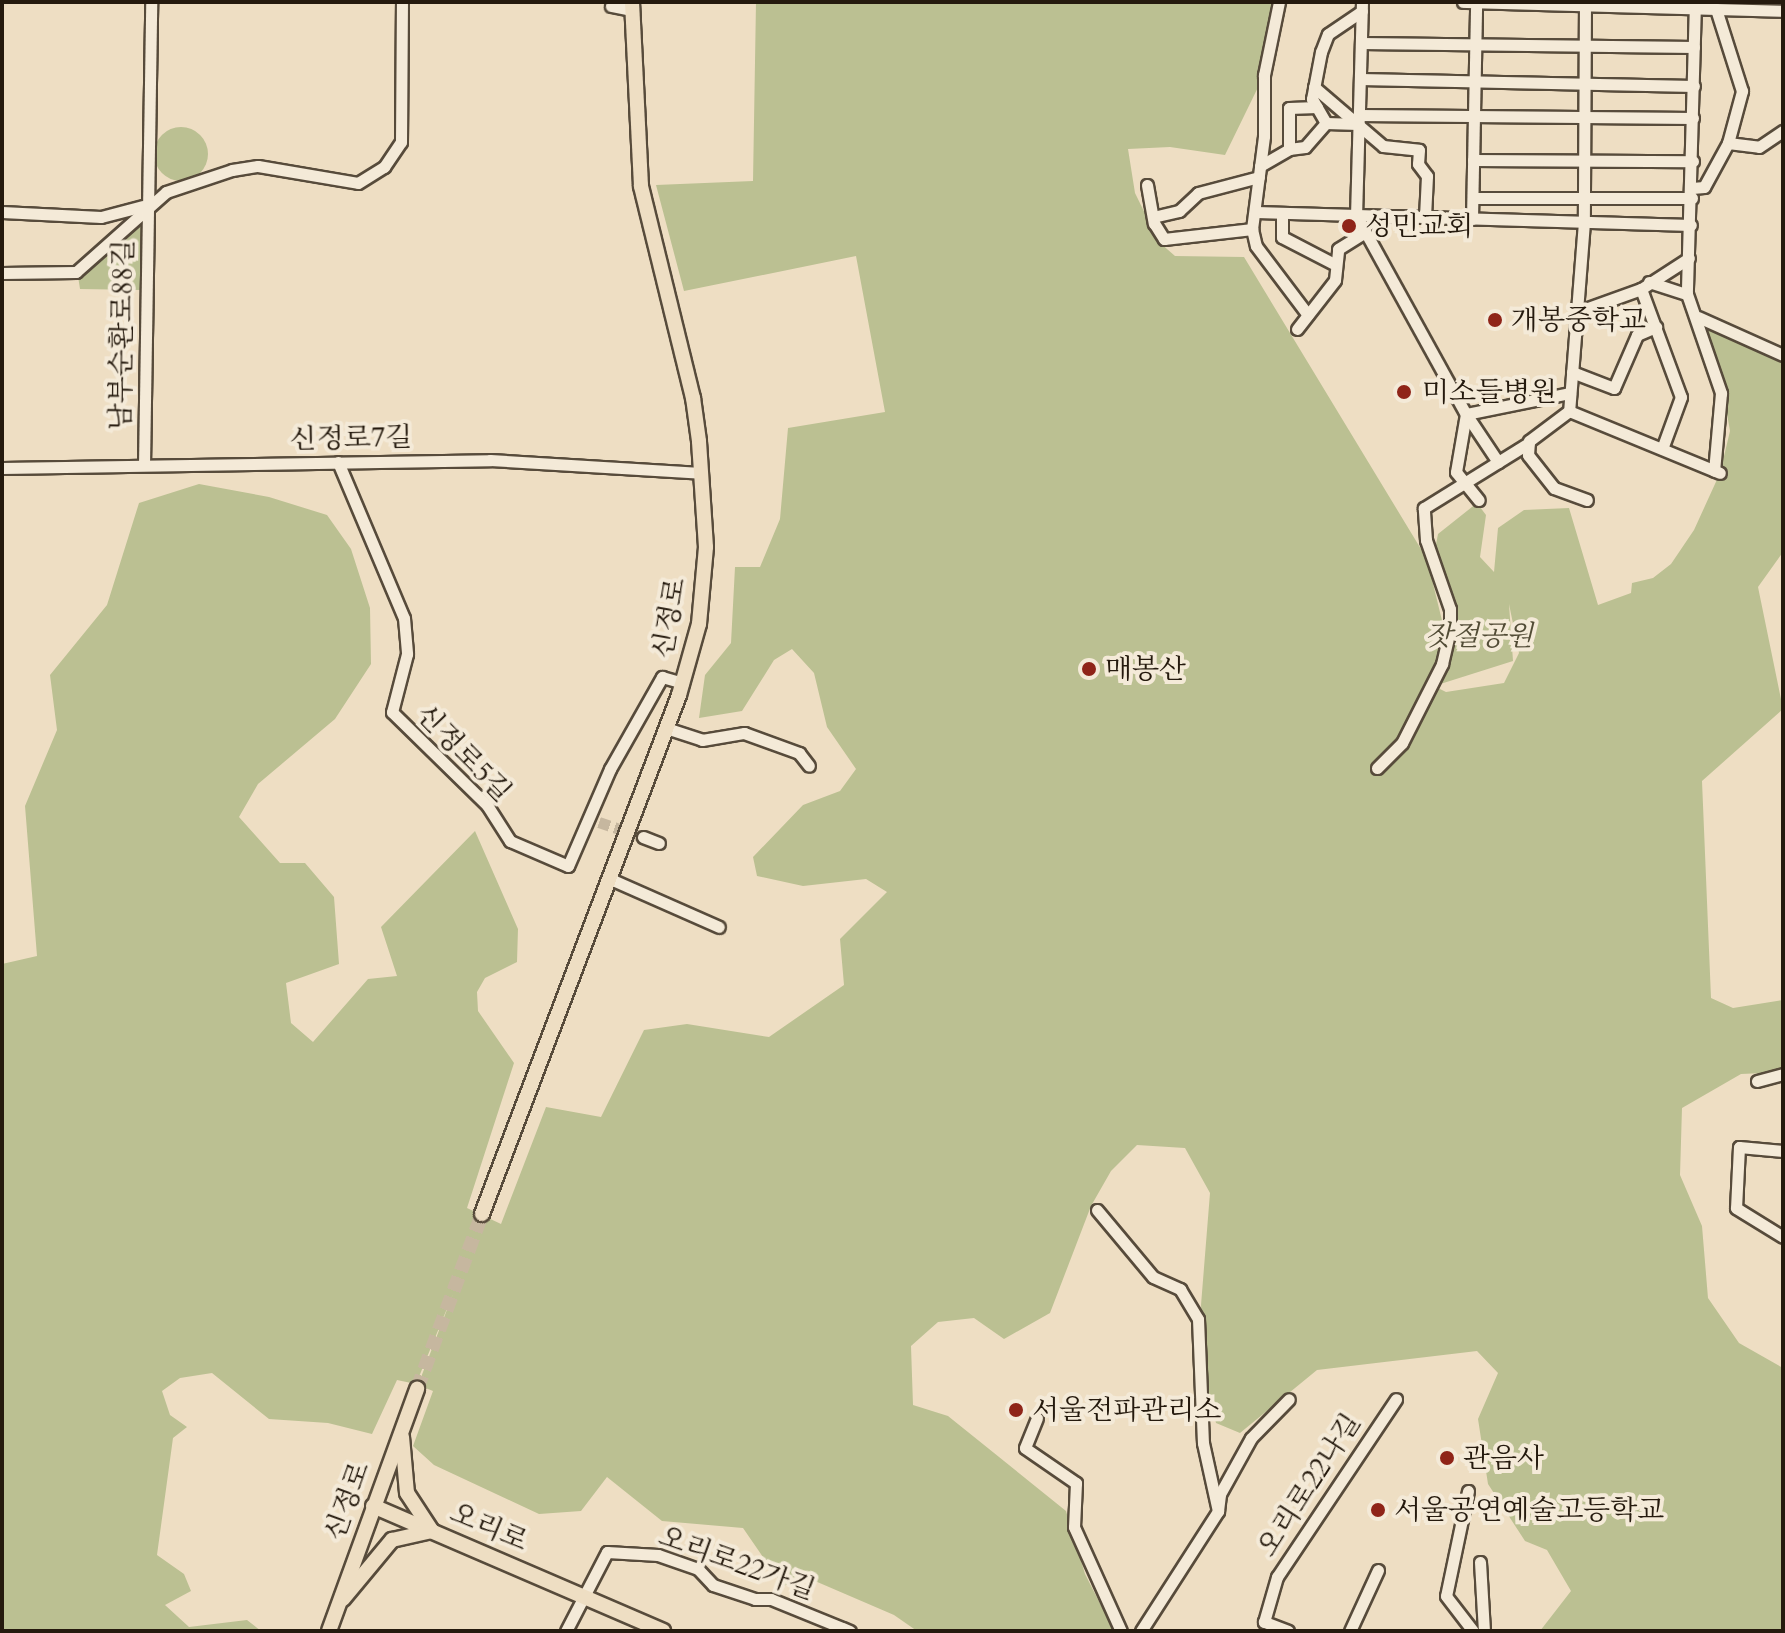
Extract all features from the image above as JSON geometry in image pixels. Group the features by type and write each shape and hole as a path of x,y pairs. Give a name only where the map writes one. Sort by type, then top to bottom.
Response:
{"main road":[{"name":"신정로","path":"482,1214 683,683 699,624 706,547 693,398 641,186 632,6"},
{"name":"신정로","path":"329,1631 417,1389"},
{"path":"338,1605 392,1540 432,1531 407,1493 401,1430"},
{"name":"오리로","path":"373,1506 663,1631"}],"street":[{"path":"2,273 76,272 147,205 166,192 245,168 284,169 358,183 384,167 401,142 402,2"},
{"path":"1279,2 1264,75 1256,212 1252,229 1256,246 1308,315"},
{"path":"1463,2 1695,5 1716,9 1745,6 1783,11"},
{"path":"1472,219 1476,2"},
{"name":"남부순환로88길","path":"144,465 150,3"},
{"path":"1377,768 1402,743 1442,664 1450,630 1450,609 1426,540 1424,508 1529,443 1569,411 1585,199 1585,3"},
{"path":"1569,411 1717,472 1721,393 1698,317 1687,294 1695,5"},
{"path":"611,6 632,6"},
{"path":"1362,7 1356,215 1466,414 1498,462"},
{"path":"1326,123 1317,107 1314,87 1328,34 1362,7"},
{"path":"1473,198 1585,199 1692,193 1704,187 1728,143 1742,91 1716,9"},
{"path":"1361,43 1694,47"},
{"path":"1360,79 1473,85 1694,86"},
{"path":"1314,87 1359,120 1383,146 1419,150 1418,164 1427,176 1425,217"},
{"path":"1289,149 1289,108 1317,107"},
{"path":"1153,217 1179,211 1198,193 1259,172 1289,149 1305,147 1326,123 1474,118 1693,118"},
{"path":"1728,143 1759,147 1783,131"},
{"path":"1473,160 1693,161"},
{"path":"1147,185 1153,217 1164,239 1252,229"},
{"path":"2,212 119,214 147,205"},
{"path":"1256,212 1691,225"},
{"path":"1282,213 1282,237 1334,264"},
{"path":"1297,329 1335,280 1334,264 1338,249 1365,232"},
{"path":"1577,312 1645,286 1689,258"},
{"path":"1645,286 1687,294"},
{"path":"1645,286 1681,397 1662,449"},
{"path":"1698,317 1783,355"},
{"path":"1572,372 1614,388 1637,335 1656,327"},
{"path":"1466,414 1570,393"},
{"path":"1466,414 1455,456 1456,472 1479,500"},
{"path":"1529,443 1528,455 1554,488 1587,500"},
{"name":"신정로7길","path":"2,468 490,460 701,473"},
{"name":"신정로5길","path":"338,462 404,618 407,654 392,712 487,805 510,841 568,866 595,820 610,769 662,677 683,683"},
{"path":"666,728 702,740 732,733 759,737 799,753 809,766"},
{"path":"643,837 659,843"},
{"path":"608,878 719,927"},
{"path":"1757,1081 1783,1074"},
{"path":"1783,1151 1739,1147 1736,1208 1783,1237"},
{"path":"1097,1210 1153,1277 1180,1289 1198,1319 1203,1443 1218,1511"},
{"path":"1141,1631 1218,1511 1220,1494 1251,1438 1289,1399"},
{"name":"오리로22나길","path":"1288,1631 1264,1622 1277,1577 1396,1399"},
{"path":"1037,1418 1025,1448 1076,1483 1078,1493 1074,1527 1121,1631"},
{"path":"1468,1491 1446,1596 1473,1631"},
{"name":"오리로22가길","path":"585,1596 607,1552 658,1555 698,1569 713,1585 755,1599 771,1599 850,1631"},
{"path":"1480,1562 1484,1631"},
{"path":"1350,1631 1378,1570"},
{"path":"566,1631 585,1596"}],"green space":[{"name":"잣절공원","path":"756,2 1279,2 1264,75 1225,155 1170,147 1128,149 1135,193 1159,242 1175,256 1244,257 1427,559 1447,641 1451,596 1432,565 1438,534 1477,503 1486,515 1480,557 1494,572 1498,528 1524,510 1569,508 1598,605 1631,593 1632,583 1653,578 1671,564 1694,530 1720,473 1730,431 1721,379 1698,317 1783,355 1783,552 1758,587 1783,709 1702,781 1711,998 1733,1008 1783,1000 1783,1072 1741,1074 1682,1108 1680,1175 1702,1226 1708,1298 1739,1343 1783,1368 1783,1631 1540,1631 1571,1591 1547,1550 1525,1541 1488,1484 1478,1419 1498,1373 1477,1351 1317,1370 1240,1433 1216,1423 1205,1379 1201,1305 1210,1193 1185,1148 1137,1145 1111,1171 1091,1206 1050,1313 1004,1339 974,1318 938,1322 911,1346 913,1405 948,1416 1066,1511 1085,1574 1114,1631 917,1631 894,1615 808,1578 783,1586 743,1528 662,1521 607,1477 581,1511 539,1514 434,1465 413,1446 433,1391 418,1385 453,1294 416,1384 397,1380 372,1434 328,1423 269,1419 212,1373 180,1378 162,1391 170,1415 187,1427 173,1438 157,1555 184,1574 191,1591 165,1605 189,1627 247,1620 261,1631 2,1631 2,964 37,956 25,806 57,730 50,675 107,605 139,503 199,484 269,497 327,515 351,549 370,608 371,664 335,719 258,784 239,817 280,863 305,863 334,897 339,964 286,983 291,1023 313,1042 368,979 397,976 381,927 475,831 518,929 517,962 485,978 477,992 478,1011 514,1063 467,1208 501,1224 546,1107 601,1117 644,1030 687,1024 769,1037 844,985 840,939 887,892 866,879 803,886 757,876 753,857 803,805 840,791 856,769 827,727 814,673 792,649 774,660 742,711 699,718 705,675 731,643 735,567 760,567 780,519 788,428 885,412 856,256 684,291 656,185 753,181","holes":["1509,604 1519,653 1504,683 1446,692 1434,686 1513,661"]},
{"path":"181,127 200,135 208,154 200,173 181,181 162,173 154,154 162,135"},
{"path":"143,217 141,290 80,289 78,276"}],"tunnel":[{"path":"599,822 643,837"},
{"path":"417,1389 482,1214"}],"place":[{"name":"성민교회","path":"1349,226"},
{"name":"개봉중학교","path":"1495,320"},
{"name":"미소들병원","path":"1404,392"},
{"name":"매봉산","path":"1089,669"},
{"name":"서울전파관리소","path":"1016,1410"},
{"name":"관음사","path":"1447,1458"},
{"name":"서울공연예술고등학교","path":"1378,1510"}]}
